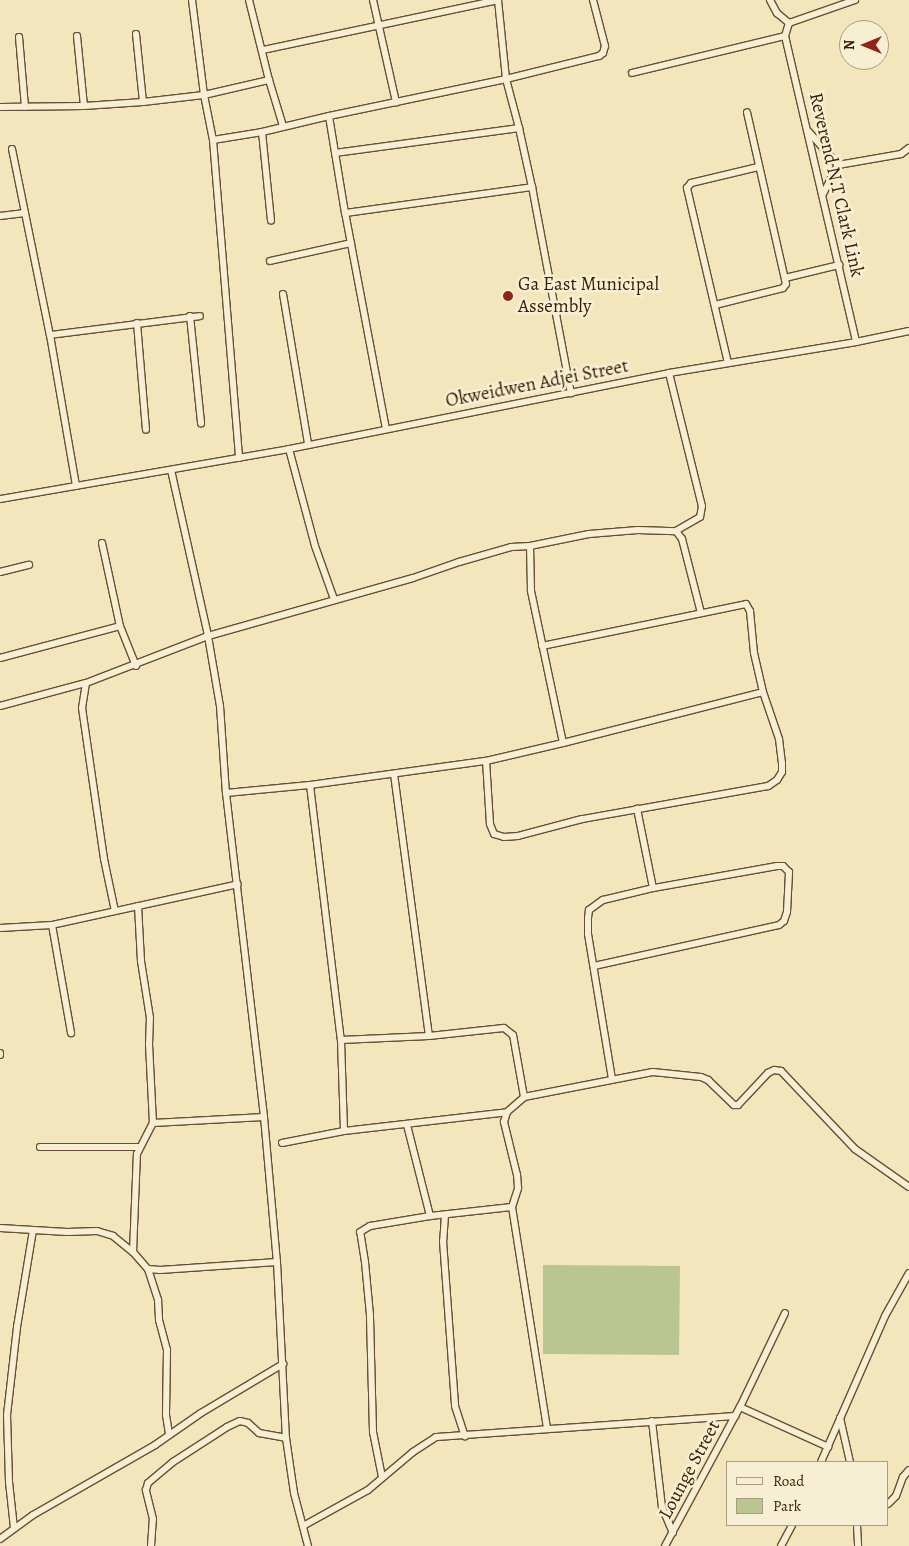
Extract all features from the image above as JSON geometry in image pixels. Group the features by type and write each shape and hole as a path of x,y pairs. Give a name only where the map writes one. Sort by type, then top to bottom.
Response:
{"street":[{"path":"192,0 204,96 213,140 239,458"},
{"path":"249,0 269,80 283,126"},
{"path":"373,0 396,102"},
{"path":"263,50 498,0 506,79 532,187 571,393"},
{"path":"213,140 262,132 506,79 599,56 604,53 605,44 593,0"},
{"path":"770,0 782,18 790,23"},
{"path":"632,73 785,36 790,23 855,0"},
{"path":"136,34 144,102"},
{"path":"77,36 84,106"},
{"name":"Reverend N.T Clark Link","path":"785,36 856,342"},
{"path":"18,37 25,107"},
{"path":"0,107 84,106 204,96 269,80"},
{"path":"715,305 783,288 786,284 747,112"},
{"path":"329,116 345,213 386,429"},
{"path":"335,153 519,128"},
{"path":"808,131 838,165"},
{"path":"262,132 272,221"},
{"path":"838,165 901,154 909,148"},
{"path":"12,149 50,335 76,486"},
{"path":"823,194 838,165"},
{"path":"728,363 688,184 758,167"},
{"path":"345,213 532,187"},
{"path":"0,216 25,213"},
{"path":"270,261 351,243"},
{"path":"784,278 839,265"},
{"path":"283,294 308,444"},
{"path":"190,316 201,423"},
{"path":"50,335 200,316"},
{"path":"136,323 146,430"},
{"name":"Okweidwen Adjei Street","path":"0,499 289,449 669,373 856,342 909,331"},
{"path":"0,706 86,683 136,666 208,636 413,578 511,547 530,546 589,534 638,530 676,531 700,517 702,506 669,373"},
{"path":"289,449 315,546 334,599"},
{"path":"170,470 208,636 220,706 226,793 264,1117 278,1262 286,1438 294,1493 308,1546"},
{"path":"676,531 682,539 700,612"},
{"path":"102,543 120,626 136,666"},
{"path":"530,546 531,591 562,744"},
{"path":"0,572 29,566"},
{"path":"486,760 488,811 492,830 497,837 518,836 582,819 768,786 777,780 782,772 779,739 763,692 754,653 748,606 743,604 700,612 542,646"},
{"path":"0,658 120,626"},
{"path":"86,683 82,708 104,859 115,910"},
{"path":"226,793 310,785 486,760 562,744 763,692"},
{"path":"394,774 429,1036"},
{"path":"310,785 341,1040 344,1131"},
{"path":"637,809 653,888"},
{"path":"594,966 779,925 784,922 787,912 789,872 783,866 777,866 653,888 604,900 589,910 588,934 612,1079"},
{"path":"0,928 52,925 238,884"},
{"path":"133,1252 139,1147 153,1123 149,1045 150,1018 141,962 138,906"},
{"path":"52,925 72,1033"},
{"path":"341,1040 429,1036 504,1028 513,1035 524,1097"},
{"path":"547,1428 512,1207 518,1188 514,1160 504,1122 508,1112 524,1097 653,1072 701,1077 708,1080 734,1105 738,1105 768,1073 774,1070 781,1071 855,1149 909,1187"},
{"path":"282,1142 344,1131 508,1112"},
{"path":"153,1123 264,1117"},
{"path":"408,1125 430,1216"},
{"path":"40,1147 139,1147"},
{"path":"382,1478 373,1432 370,1316 360,1232 370,1226 430,1216 512,1207"},
{"path":"445,1215 443,1241 455,1406 465,1436"},
{"path":"0,1228 97,1231 113,1236 133,1252 148,1269 158,1300 159,1320 167,1350 166,1415 169,1435"},
{"path":"14,1528 9,1482 9,1404 17,1328 33,1230"},
{"path":"148,1269 160,1270 278,1262"},
{"path":"821,1461 885,1316 908,1276"},
{"name":"Lounge Street","path":"665,1546 740,1407 785,1313"},
{"path":"0,1539 32,1514 169,1435 282,1364"},
{"path":"0,1404 9,1404"},
{"path":"740,1407 828,1447"},
{"path":"302,1526 362,1494 436,1437 735,1416"},
{"path":"840,1417 850,1461"},
{"path":"151,1546 152,1519 146,1490 148,1483 173,1462 227,1427 240,1421 248,1423 260,1433 286,1438"},
{"path":"652,1421 662,1507 673,1533"},
{"path":"889,1503 896,1496 903,1477 909,1470"},
{"path":"780,1546 791,1526"},
{"path":"857,1526 858,1546"}],"green space":[{"path":"543,1265 680,1266 679,1355 543,1354"}],"place":[{"name":"Ga East Municipal Assembly","path":"508,296"}]}
